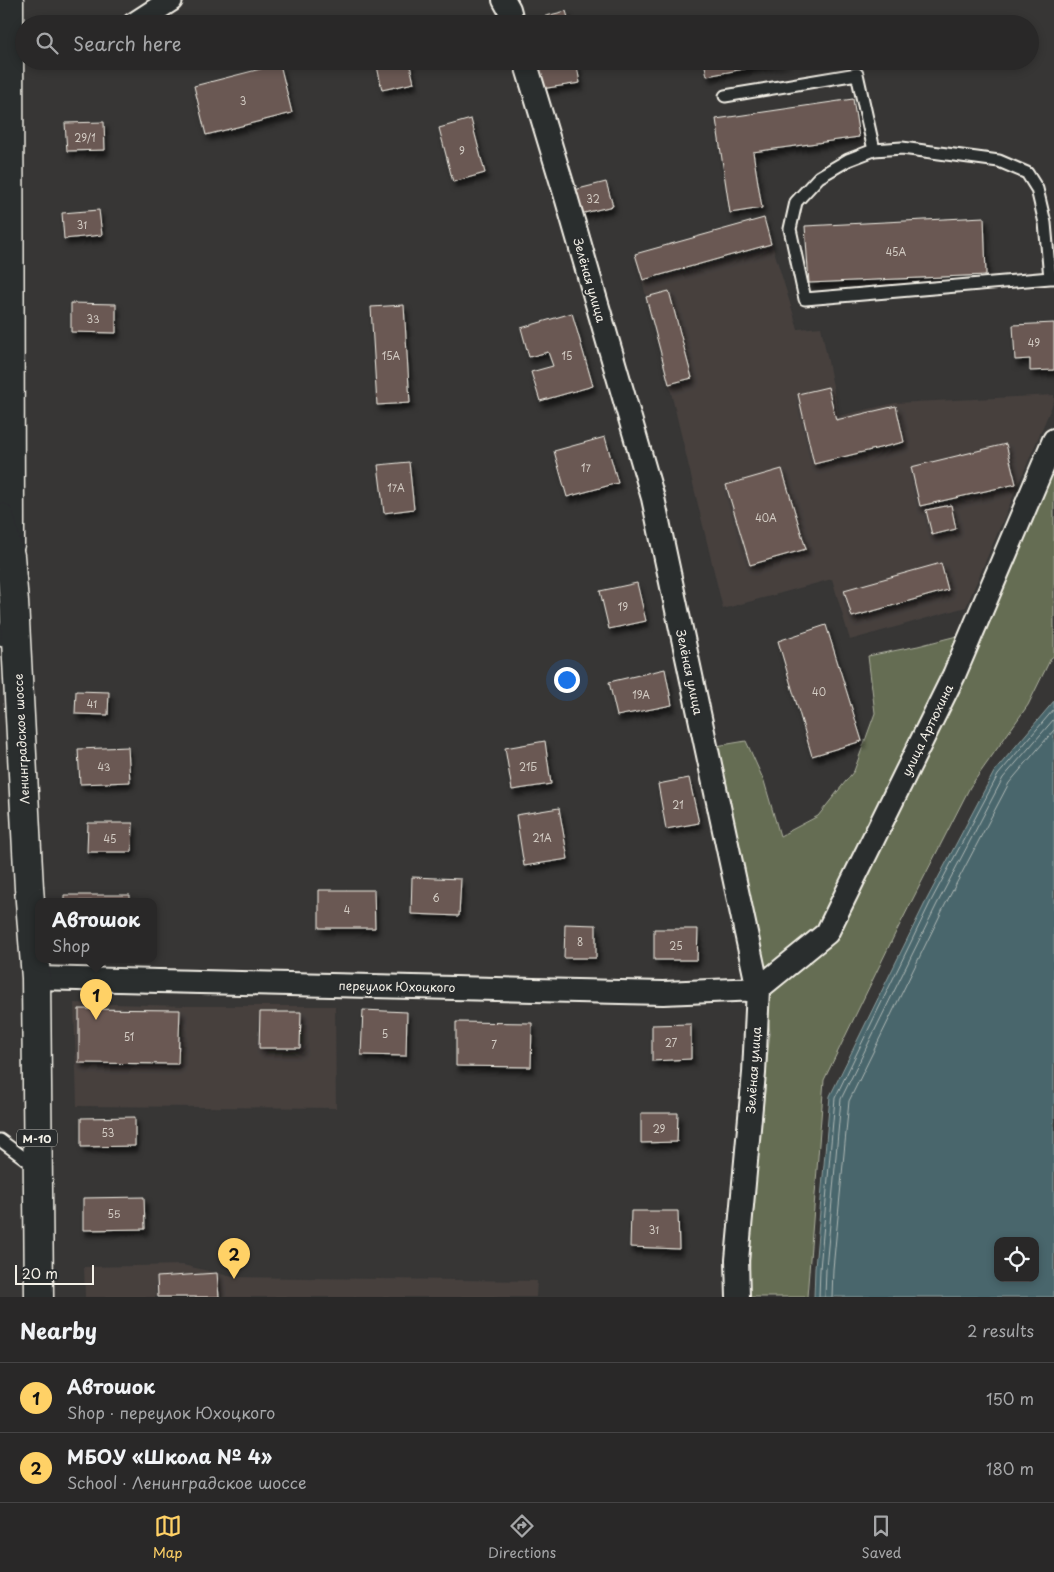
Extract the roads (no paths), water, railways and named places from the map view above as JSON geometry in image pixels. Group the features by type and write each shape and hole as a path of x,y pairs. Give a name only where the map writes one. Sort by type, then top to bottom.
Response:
{"main road":[{"name":"Ленинградское шоссе","path":"9,0 15,41"},
{"name":"Ленинградское шоссе","path":"15,70 5,363 10,556 36,978 39,1297"},
{"name":"М-10","path":"0,517 10,556"}],"street":[{"path":"148,15 171,0"},
{"path":"504,0 511,15"},
{"name":"Зелёная улица","path":"528,70 652,498 758,989 754,1073 737,1260 738,1297"},
{"name":"улица Артюхина","path":"758,989 827,932 954,675 1054,440"},
{"name":"переулок Юхоцкого","path":"36,978 663,992 758,989"}],"lane":[{"path":"725,96 857,74 874,150"},
{"path":"902,148 1000,161 1027,173 1037,189 1045,223 1052,278 805,298 790,230 796,202 819,177 848,160 874,150 902,148"},
{"path":"0,640 14,602"},
{"path":"0,1140 38,1168"}],"water":[{"path":"1054,701 1054,1297 814,1297 830,1096 927,899 994,772"}],"place":[{"name":"Автошок","path":"96,1020"},
{"name":"МБОУ «Школа № 4»","path":"234,1279"}]}
